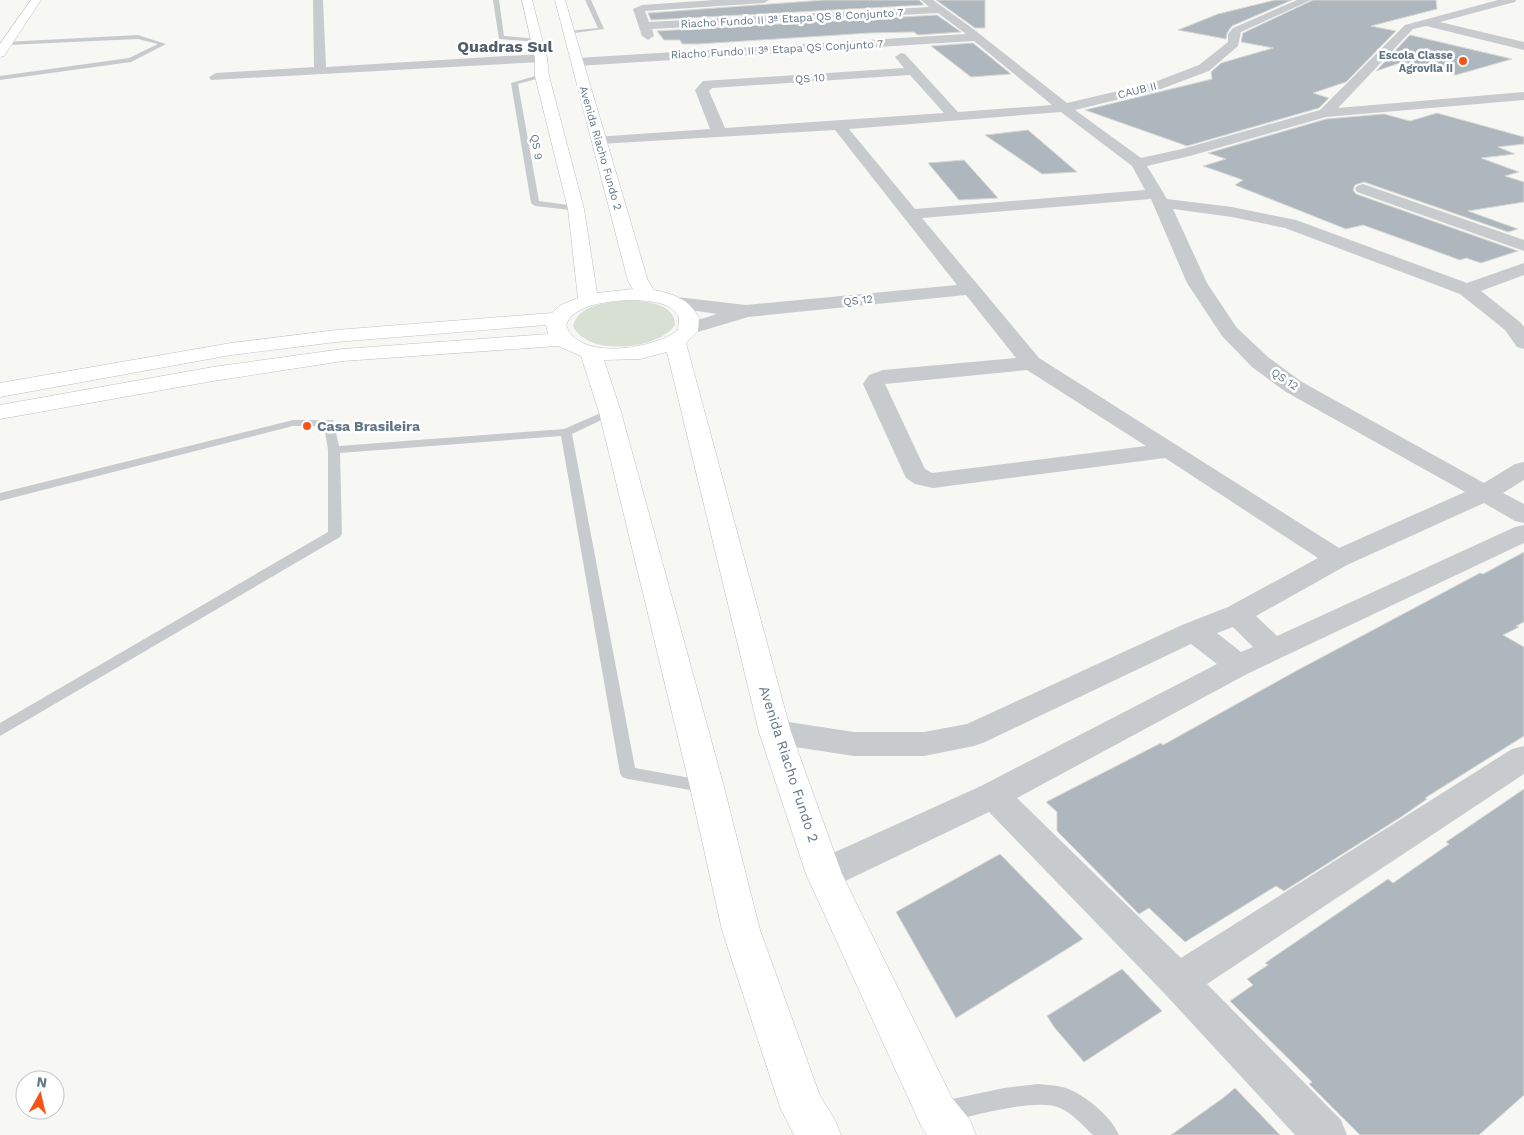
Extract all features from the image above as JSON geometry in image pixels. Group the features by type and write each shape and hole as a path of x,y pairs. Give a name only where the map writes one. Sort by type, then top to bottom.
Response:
{"main road":[{"path":"0,53 36,0"},
{"path":"527,0 541,58 542,76 576,209 588,300"},
{"name":"Avenida Riacho Fundo 2","path":"560,0 638,281 646,295"},
{"path":"0,390 250,347 336,336 559,318 575,305 588,300 620,294 646,295 677,303"},
{"name":"Avenida Riacho Fundo 2","path":"677,303 687,311 691,320 682,336 776,732 824,874 946,1124"},
{"path":"559,318 557,325 558,333 576,345 610,412 707,787 741,930 802,1107 819,1135"},
{"path":"0,412 213,374 343,355 576,345 612,354 635,353 657,349 682,336"}],"street":[{"path":"318,0 320,70"},
{"path":"654,49 639,9 708,1 764,0"},
{"path":"926,0 972,33 1064,108 1138,163 1185,153 1325,112 1524,96"},
{"name":"CAUB II","path":"1064,108 1156,86 1204,68 1234,43 1234,34 1237,30 1306,0"},
{"path":"1325,112 1410,27 1511,0"},
{"path":"858,5 868,14"},
{"name":"Riacho Fundo II 3ª Etapa QS 8 Conjunto 7","path":"644,26 939,10"},
{"path":"1426,23 1524,46"},
{"name":"Riacho Fundo II 3ª Etapa QS Conjunto 7","path":"575,58 890,42 923,36 972,33"},
{"name":"Riacho Fundo II 3ª Etapa QS 8 Conjunto 7","path":"633,54 654,49 923,36"},
{"path":"890,42 912,71 954,116"},
{"path":"216,77 541,58"},
{"name":"QS 10","path":"719,132 702,90 708,84 912,71"},
{"path":"600,140 1064,108"},
{"path":"839,125 1031,363 1337,559"},
{"name":"QS 12","path":"1138,163 1159,198 1197,283 1229,332 1260,362 1294,387 1524,515"},
{"path":"1363,188 1524,246"},
{"path":"910,214 1159,198 1248,215 1290,224 1467,290 1513,326 1524,343"},
{"path":"1467,290 1524,268"},
{"name":"QS 12","path":"677,303 746,311 971,289"},
{"name":"QS 12","path":"682,336 746,311"},
{"path":"1031,363 883,377 876,380 874,384 915,473 924,479 933,481 1169,450"},
{"path":"776,732 854,744 924,744 974,734 1192,632 1238,614 1337,559 1485,493 1524,470"},
{"path":"824,874 993,795 1236,667 1524,533"},
{"path":"1238,614 1250,630 1262,641 1277,649"},
{"path":"1192,632 1226,653 1236,667"},
{"path":"1178,981 1524,758"},
{"path":"993,795 1178,981 1325,1135"}],"lane":[{"path":"496,0 501,38 537,41"},
{"path":"568,33 601,29 588,0"},
{"path":"0,78 130,60 163,44 138,37 7,43"},
{"name":"QS 9","path":"542,76 514,83 535,203 576,209"},
{"path":"334,450 566,432 610,412"},
{"path":"0,497 293,424 329,422 334,450 335,534 0,730"},
{"path":"566,432 628,773 707,787"},
{"path":"946,1124 1031,1094 1064,1098 1101,1126 1108,1135"}],"shaded area":[{"path":"621,301 646,302 662,307 669,311 675,325 654,340 623,347 607,346 592,342 581,336 573,326 580,314 586,310 599,305"}],"building":[{"path":"824,0 919,0 924,5 651,20 648,13"},
{"path":"936,0 985,0 985,28 975,28"},
{"path":"1275,0 1292,0 1232,26 1227,33 1226,39 1178,30 1218,14"},
{"path":"1313,0 1436,0 1437,9 1371,26 1396,31 1346,82 1313,93 1329,98 1319,108 1187,146 1085,110 1212,79 1211,72 1221,63 1273,48 1241,42 1243,33"},
{"path":"937,15 961,32 918,35 914,32 870,33 682,44 680,40 664,40 657,31"},
{"name":"Escola Classe Agrovila II","path":"1410,35 1512,59 1456,75 1403,62 1376,71"},
{"path":"973,43 1011,74 971,77 931,46"},
{"path":"1437,113 1524,137 1524,144 1498,147 1515,154 1481,158 1519,172 1505,176 1524,182 1524,202 1468,211 1518,229 1508,232 1364,182 1355,185 1353,190 1356,194 1518,251 1481,263 1466,258 1460,260 1363,225 1346,229 1235,185 1243,180 1203,166 1226,159 1208,153 1326,119 1384,114 1410,121"},
{"path":"1028,130 1077,172 1042,174 985,135"},
{"path":"964,160 998,198 959,200 928,163"},
{"path":"1524,552 1524,622 1516,626 1519,627 1503,635 1524,647 1524,736 1425,798 1427,799 1401,817 1284,891 1276,886 1185,942 1149,908 1139,914 1057,831 1057,812 1046,802 1161,743 1163,745 1296,671 1480,573 1483,574"},
{"path":"1524,789 1524,1095 1479,1135 1360,1135 1309,1084 1312,1082 1230,1001 1253,985 1247,979 1268,965 1265,963 1388,879 1393,883 1449,844 1446,842"},
{"path":"1000,854 1083,939 956,1018 896,912"},
{"path":"1122,969 1162,1011 1084,1062 1047,1016"},
{"path":"1235,1088 1280,1135 1171,1135 1223,1098"}],"place":[{"name":"Escola Classe Agrovila II","path":"1463,61"},
{"name":"Casa Brasileira","path":"307,426"}],"district":[{"name":"Quadras Sul","path":"505,46"}]}
